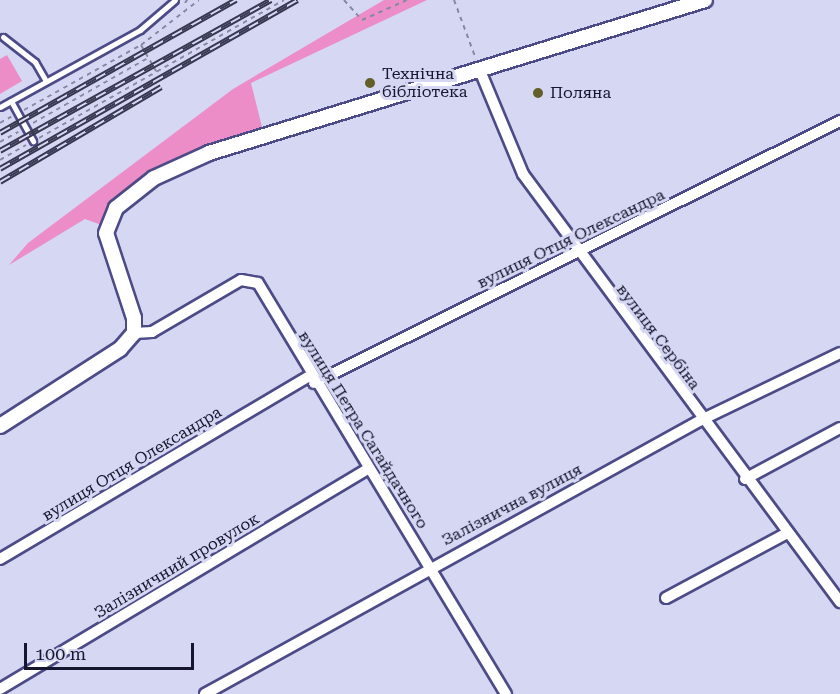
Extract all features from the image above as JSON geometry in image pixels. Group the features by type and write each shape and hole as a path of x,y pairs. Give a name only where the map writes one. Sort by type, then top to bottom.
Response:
{"street":[{"path":"0,426 120,349 134,333 134,318 106,236 113,212 140,187 209,153 481,73 689,3 705,0"},
{"name":"вулиця Сербіна","path":"481,73 514,160 578,254 745,479 839,597"},
{"name":"вулиця Отця Олександра","path":"0,559 312,379 578,254 840,121"},
{"name":"вулиця Петра Сагайдачного","path":"134,333 152,332 248,278 258,283 312,379 369,468 506,694"},
{"name":"Залізнична вулиця","path":"205,694 429,567 701,420 840,353"},
{"path":"745,479 840,428"},
{"name":"Залізничний провулок","path":"0,689 369,468"},
{"path":"666,598 787,533"}],"lane":[{"path":"0,107 140,30 175,0"},
{"path":"3,37 34,62 46,81"},
{"path":"11,101 33,141"}],"path":[{"path":"0,123 141,45 199,0"},
{"path":"0,160 284,0"},
{"path":"344,0 362,20 407,0"},
{"path":"454,0 481,73"},
{"path":"141,45 156,72"},
{"path":"0,142 148,58"}],"shaded area":[{"path":"384,0 427,0 251,83 265,139 154,178 107,227 85,219 9,265 28,243 233,89"},
{"path":"7,55 22,81 0,94 0,59"}],"railway":[{"path":"0,133 236,0"},
{"path":"0,151 271,0"},
{"path":"0,169 297,0"},
{"path":"0,182 161,87"}],"place":[{"name":"Технічна бібліотека","path":"370,83"},
{"name":"Поляна","path":"538,93"}]}
